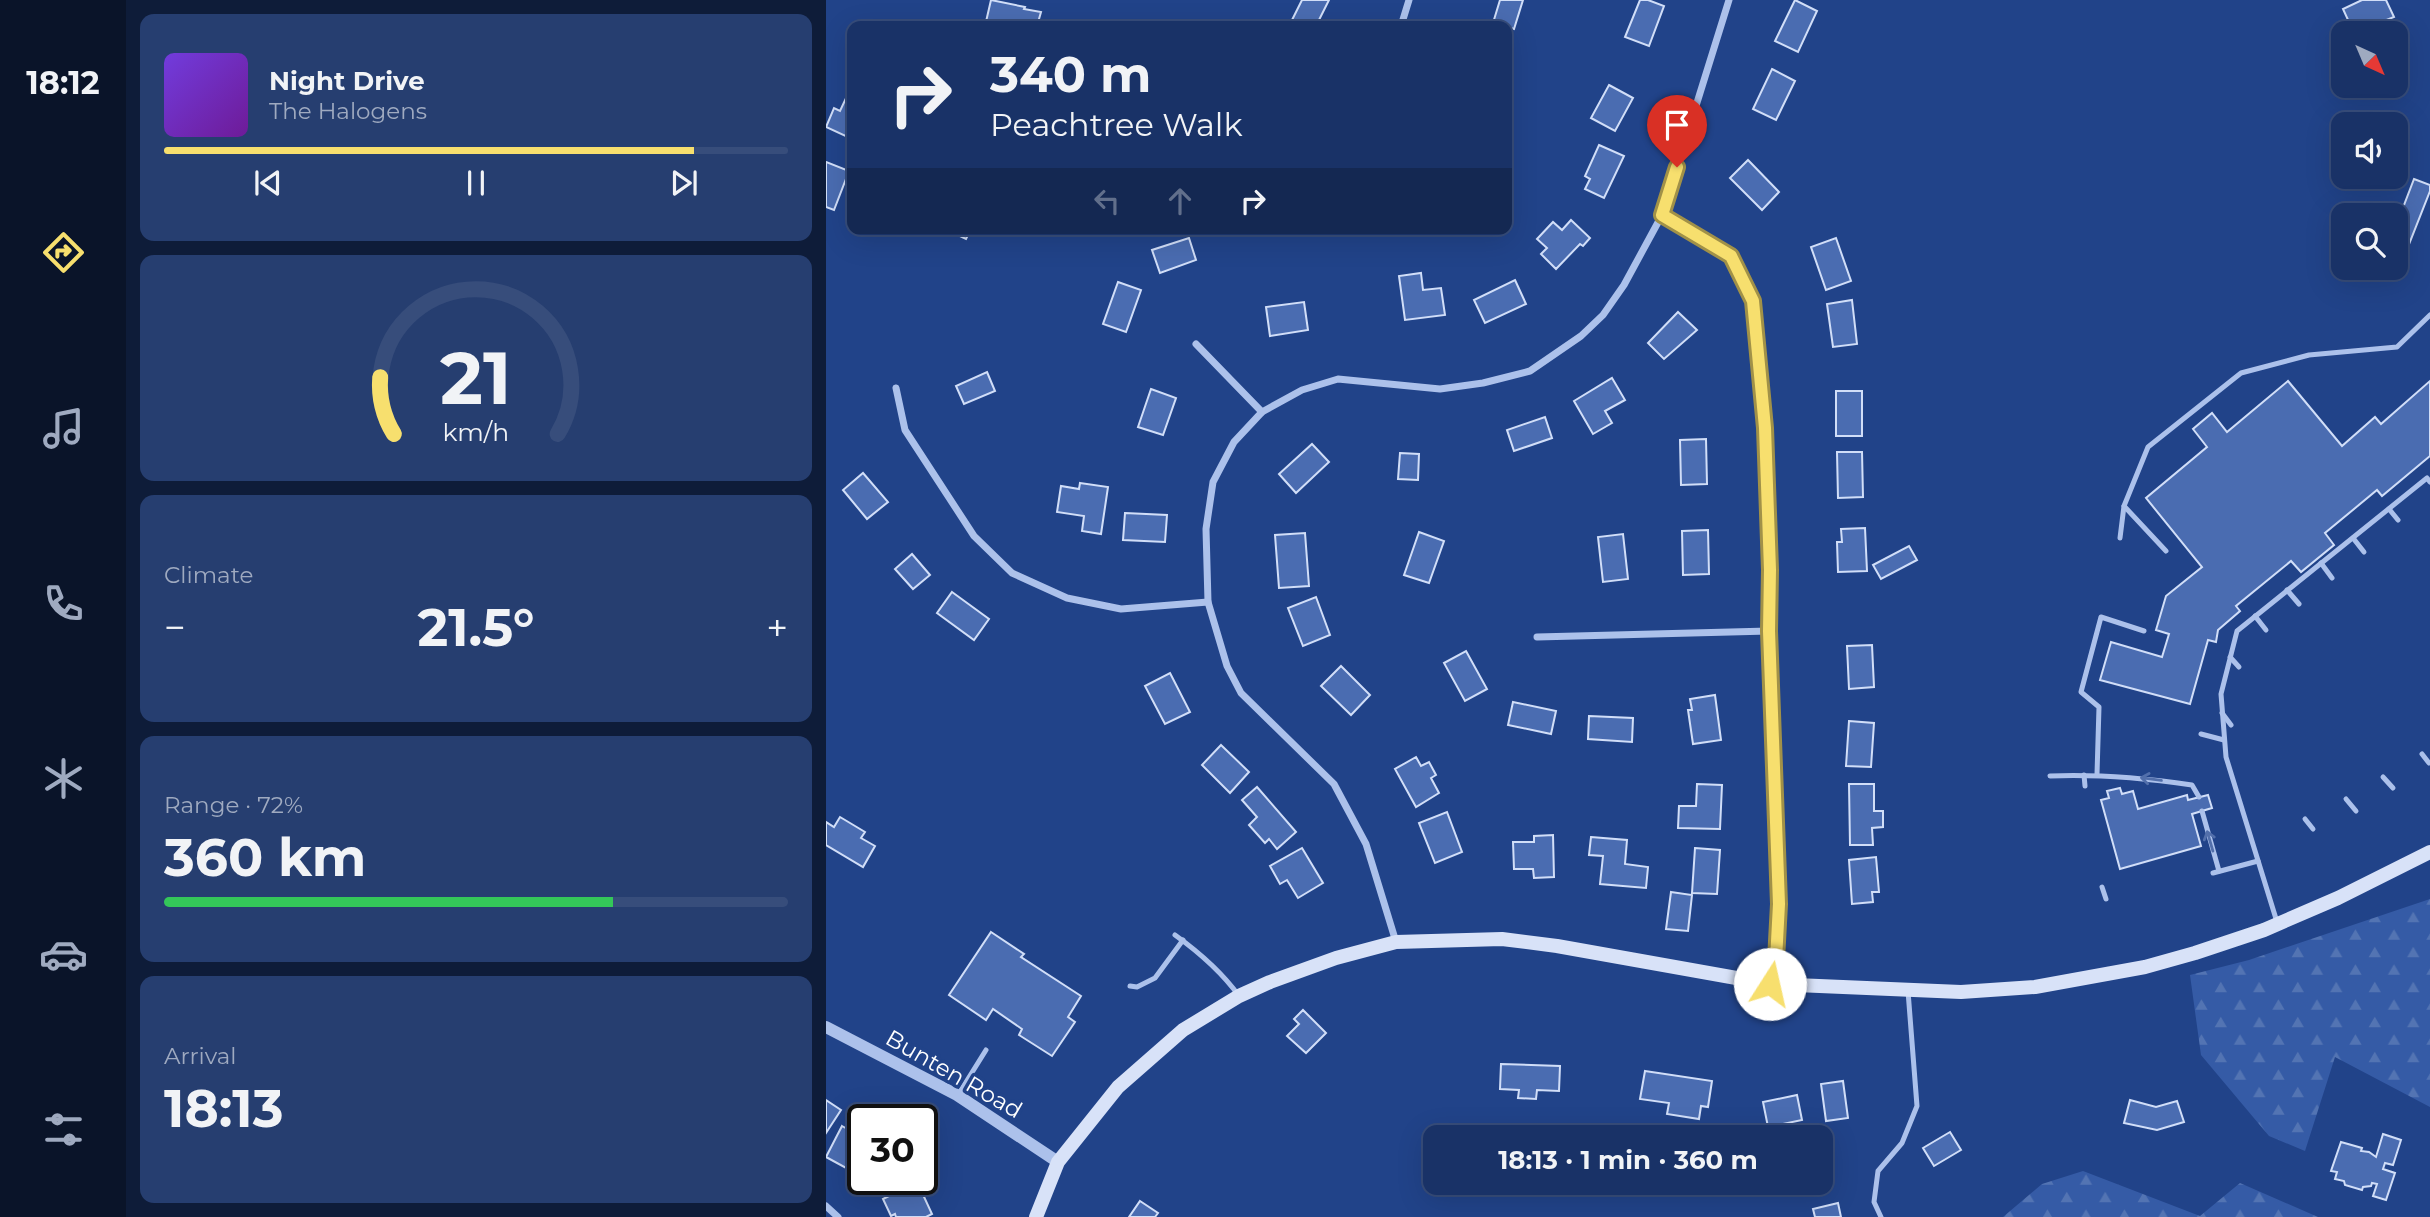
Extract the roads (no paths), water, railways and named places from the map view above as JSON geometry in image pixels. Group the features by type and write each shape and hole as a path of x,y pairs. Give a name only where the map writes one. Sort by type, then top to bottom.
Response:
{"main road":[{"path":"1035,1217 1058,1162 1118,1087 1183,1030 1239,996 1336,958 1396,942 1502,939 1557,946 1770,984 1961,992 2035,987 2146,967 2278,925 2430,852"}],"street":[{"path":"1403,21 1409,0"},
{"path":"1396,942 1366,844 1334,784 1241,693 1227,666 1208,602 1206,529 1213,482 1234,442 1262,412 1302,390 1338,379 1440,389 1483,383 1530,371 1581,336 1603,316 1624,285 1662,215 1729,0"},
{"path":"1662,215 1731,256 1753,301 1765,428 1779,904 1776,960 1770,984"},
{"path":"1196,344 1262,412"},
{"path":"896,388 905,430 974,536 1012,573 1067,598 1121,609 1208,602"},
{"path":"1537,637 1769,631"},
{"name":"Bunten Road","path":"826,1027 957,1095 1058,1162"},
{"path":"826,1206 838,1217"}],"lane":[{"path":"2120,537 2124,506 2148,447 2241,373 2309,355 2397,347 2430,315"},
{"path":"2278,925 2226,757 2221,694 2237,631 2429,478"},
{"path":"2124,506 2166,551"},
{"path":"2389,509 2398,520"},
{"path":"2353,538 2364,551"},
{"path":"2321,564 2332,578"},
{"path":"2287,590 2299,604"},
{"path":"2255,616 2266,630"},
{"path":"2097,774 2099,707 2081,692 2101,617 2144,631"},
{"path":"2230,657 2239,667"},
{"path":"2222,713 2231,725"},
{"path":"2201,734 2224,740"},
{"path":"2422,754 2430,763"},
{"path":"2050,776 2097,774 2192,785 2199,797"},
{"path":"2084,775 2084,786"},
{"path":"2384,777 2393,788"},
{"path":"2346,799 2356,811"},
{"path":"2202,811 2216,872 2258,861"},
{"path":"2305,819 2313,829"},
{"path":"2102,887 2106,899"},
{"path":"1175,934 1223,975 1239,996"},
{"path":"1130,986 1136,988 1155,978 1183,940"},
{"path":"1881,1217 1874,1202 1878,1171 1902,1143 1917,1106 1908,991"},
{"path":"957,1095 986,1050"}]}
